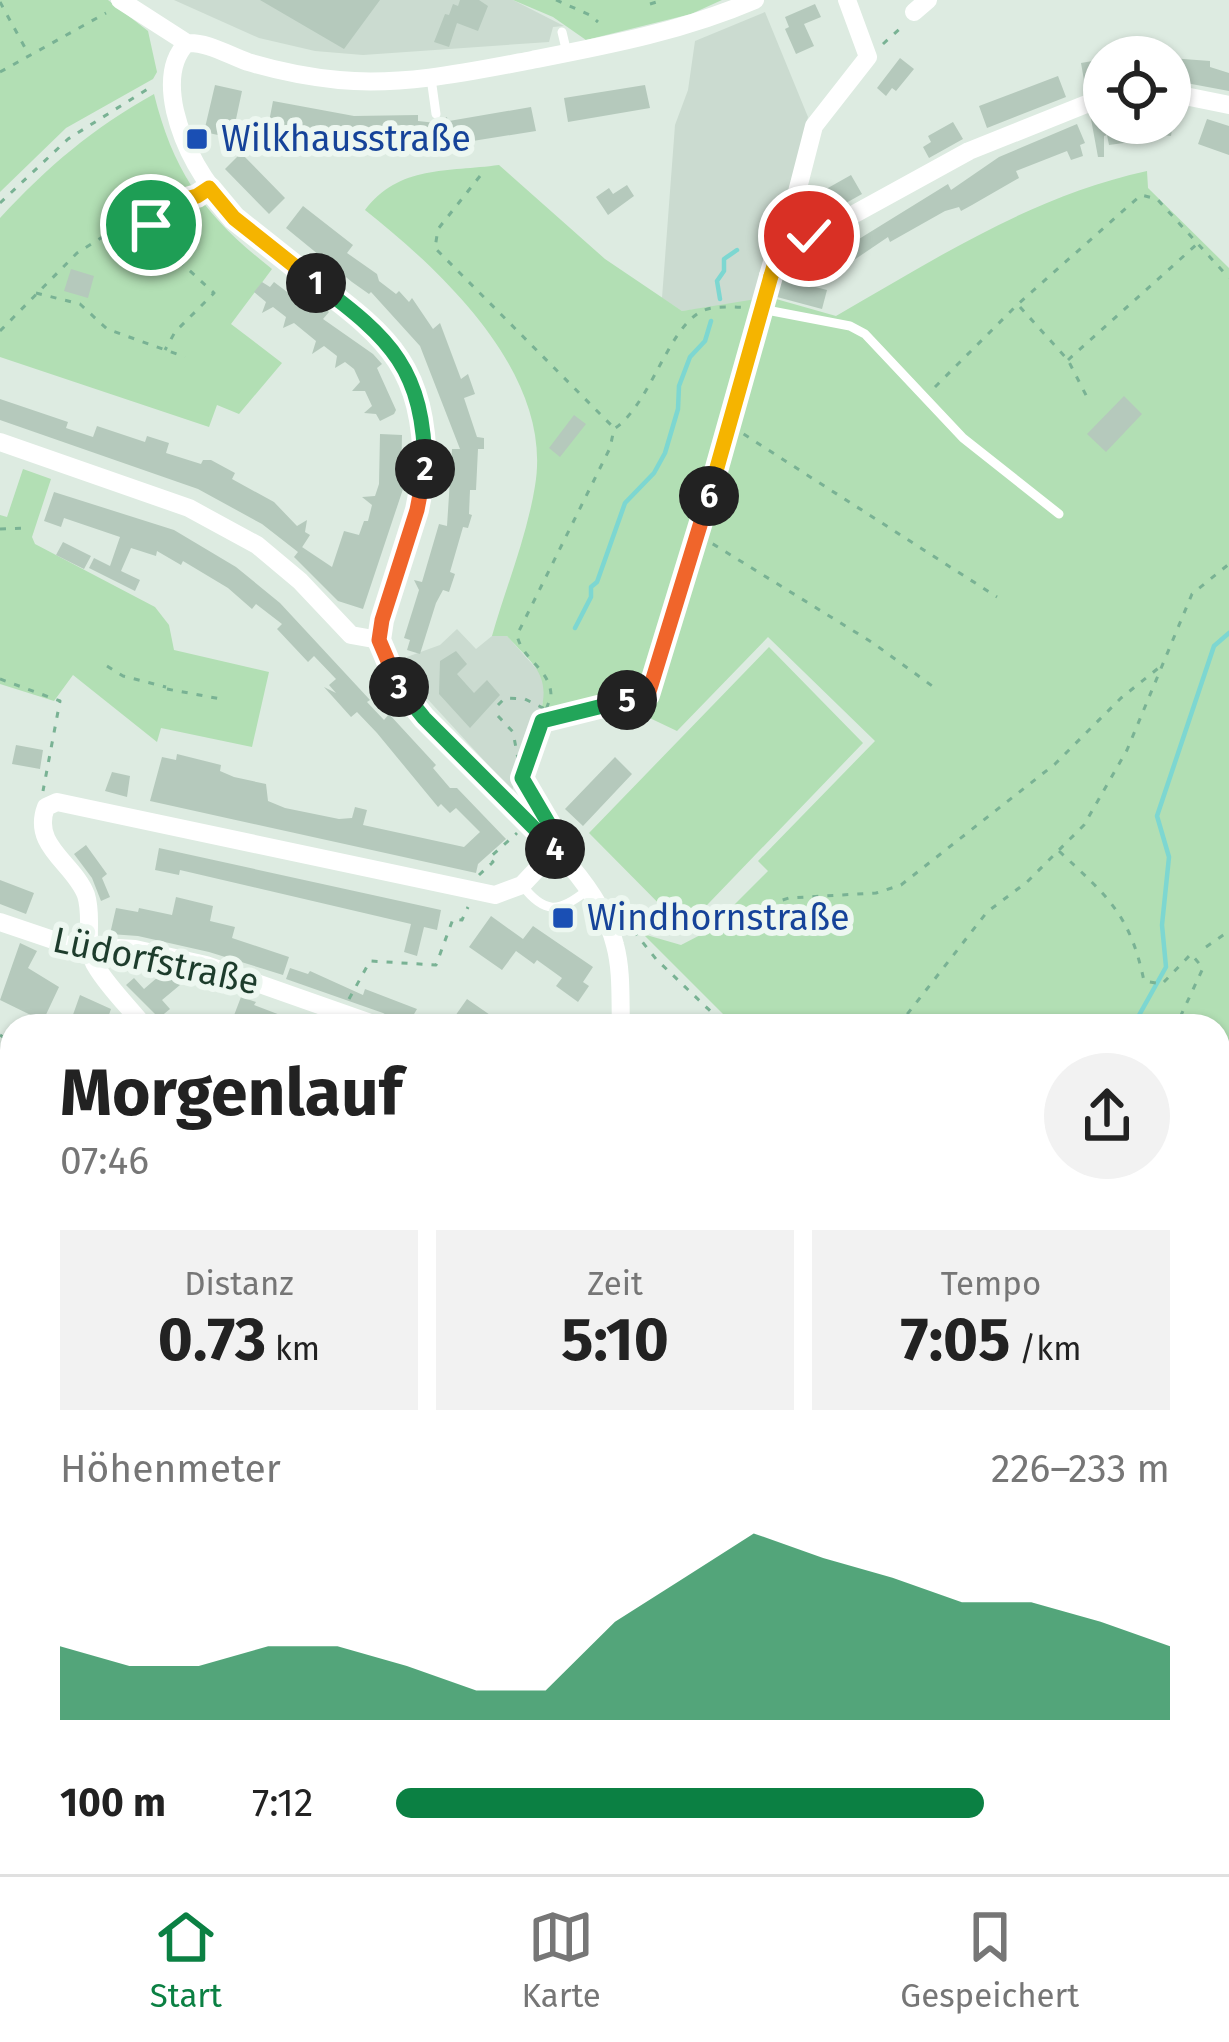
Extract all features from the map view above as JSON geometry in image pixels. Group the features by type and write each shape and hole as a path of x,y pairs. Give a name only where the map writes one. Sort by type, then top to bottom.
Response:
{"street":[{"path":"121,1 187,43 307,77 353,81 431,78 677,31 755,0"},
{"path":"847,0 868,57 814,126 796,186 791,225 800,233 818,234 969,151 1083,105"},
{"path":"187,43 172,76 179,128 209,188 234,218 375,327 410,380 424,424 425,468 379,640 401,692 587,890 615,942 620,1014"},
{"path":"1191,97 1229,105"},
{"path":"0,442 189,508 256,545 300,581 351,635 379,640"},
{"path":"135,1014 94,966 88,947 90,917 85,892 46,840 40,823 49,800 495,895 522,885 554,851"},
{"name":"Lüdorfstraße","path":"0,922 68,945 134,949 206,965 347,1014"}],"lane":[{"path":"562,32 567,53"},
{"path":"431,78 436,114"},
{"path":"791,225 783,235 761,309 850,326 866,334 963,438 1059,514"},
{"path":"522,778 556,836 554,851"},
{"path":"522,885 535,901 554,908 568,905 587,890"}],"path":[{"path":"556,0 598,22"},
{"path":"650,4 663,0"},
{"path":"0,72 121,1"},
{"path":"0,2 30,57"},
{"path":"868,57 921,6"},
{"path":"0,202 68,139 127,98 172,76"},
{"path":"480,176 438,229 435,248 614,429"},
{"path":"0,331 77,253 144,211 209,188"},
{"path":"924,398 1018,304 1141,195 1157,199 1229,278"},
{"path":"144,211 177,259 214,293 175,332 166,350"},
{"path":"1068,360 1198,244"},
{"path":"36,293 80,304 106,329 185,357"},
{"path":"1018,304 1068,360 1089,401"},
{"path":"522,778 551,685 524,652 517,635 610,448 614,429 628,420 698,313 707,308 746,307"},
{"path":"542,721 648,695 761,309"},
{"path":"730,426 997,597"},
{"path":"0,529 28,528"},
{"path":"698,536 874,644 935,688"},
{"path":"907,1014 987,913 1084,825 1108,788 1192,594 1229,564"},
{"path":"711,922 789,898 876,893 901,885 1055,764 1121,698 1162,665"},
{"path":"107,666 123,676 226,700"},
{"path":"0,679 61,700 49,800"},
{"path":"498,705 505,698 525,699 547,709"},
{"path":"498,716 514,732 522,778"},
{"path":"342,1012 370,961 436,965 453,919 462,920 470,891 504,845"},
{"path":"1060,851 1107,895 1131,928 1144,981 1162,984 1191,954 1203,968 1182,1014"},
{"path":"618,910 656,959 713,1014"},
{"path":"1206,947 1229,931"}],"shaded area":[{"path":"174,0 513,0 564,26 553,27 549,42 363,55 315,51 259,38"},
{"path":"765,12 808,117 760,301 682,311 662,298 675,125 688,90 695,41"},
{"path":"457,629 476,649 492,636 507,636 541,674 546,693 512,791 422,693 404,658 440,645"}],"green space":[{"path":"0,0 108,0 148,31 157,72 153,79 66,128 0,192"},
{"path":"513,0 722,0 691,14 586,40 553,17"},
{"path":"154,94 172,148 196,193 229,232 272,269 231,324 282,363 239,414 217,405 209,427 0,357 0,218 72,150"},
{"path":"499,165 605,259 682,311 769,297 836,316 1025,213 1147,171 1148,188 1229,268 1229,1014 723,1014 643,934 681,945 708,931 768,871 758,861 875,741 768,637 677,731 637,712 560,720 540,714 543,689 537,670 507,636 492,636 535,486 536,445 527,405 510,366 458,295 365,210 393,185 443,170"},
{"path":"23,469 51,479 32,537 35,544 155,607 169,625 174,650 269,672 252,747 161,728 157,742 73,675 54,701 0,684 0,515 7,517"},
{"path":"769,647 863,743 684,929 589,833"}],"building":[{"path":"260,0 380,0 344,49"},
{"path":"460,0 479,0 488,6 478,31 457,23 449,47 434,42 445,14"},
{"path":"815,4 821,17 804,24 814,46 796,54 785,17"},
{"path":"900,58 914,69 886,96 877,88"},
{"path":"1191,60 1210,61 1210,67 1229,73 1229,91 1191,84"},
{"path":"1058,76 1066,97 987,128 979,106"},
{"path":"215,85 242,91 232,138 204,132"},
{"path":"645,85 650,108 568,122 564,98"},
{"path":"273,101 354,116 418,115 418,121 436,123 447,117 449,129 418,133 418,142 367,143 367,129 345,129 343,141 305,135 268,127"},
{"path":"531,107 536,131 454,144 449,121"},
{"path":"1207,119 1229,126 1229,155 1198,144"},
{"path":"953,122 963,139 929,158 923,147 931,142 928,136"},
{"path":"1077,124 1083,138 1083,156 1071,160 1067,151 1016,171 1019,178 972,205 945,211 890,242 888,237 854,260 846,247 948,184 951,190 999,157"},
{"path":"1096,144 1104,144 1104,157 1098,157"},
{"path":"241,153 285,198 269,214 225,169"},
{"path":"851,175 862,194 830,212 819,193"},
{"path":"627,185 634,196 608,215 596,197 609,188 613,194"},
{"path":"303,206 353,245 347,253 377,274 379,281 409,302 412,298 433,329 440,323 461,379 468,374 475,394 464,398 477,437 484,438 484,449 478,449 476,490 470,490 472,515 468,528 463,527 449,592 443,590 436,603 420,654 407,650 410,640 404,638 419,590 414,580 422,582 439,524 447,526 452,449 460,449 420,346 371,292 286,228"},
{"path":"787,258 810,265 804,284 827,290 822,309 777,297"},
{"path":"71,269 94,276 88,298 64,291"},
{"path":"262,282 270,287 274,282 312,311 318,304 329,312 323,319 373,354 382,364 377,368 394,414 380,421 376,414 364,413 372,406 365,391 352,391 360,382 354,369 345,362 335,368 337,356 324,346 312,354 316,341 294,323 283,328 286,317 273,307 262,313 266,302 254,292"},
{"path":"1124,396 1142,414 1106,452 1087,434"},
{"path":"0,399 68,422 66,428 93,437 97,426 145,442 147,436 169,443 166,453 201,464 211,460 235,473 232,479 274,502 297,526 307,520 305,532 310,535 302,547 332,567 344,531 359,535 368,521 372,505 362,497 375,496 379,484 380,434 402,435 401,482 405,483 363,609 338,601 294,557 298,552 262,524 198,489 0,420"},
{"path":"574,415 586,424 560,457 549,448"},
{"path":"54,492 174,530 236,567 280,603 384,720 389,714 436,765 433,768 450,788 457,788 506,839 478,864 476,873 150,801 162,757 176,760 177,754 221,765 220,771 234,777 266,784 268,801 285,808 339,819 352,818 355,807 367,810 363,825 464,847 480,832 456,808 450,813 441,804 438,807 357,712 351,717 324,687 336,693 329,685 336,679 314,656 308,662 277,629 282,624 183,561 181,565 157,551 156,556 131,548 121,571 140,580 135,591 89,568 94,558 110,566 120,537 64,518 61,527 44,521"},
{"path":"63,542 91,556 84,569 56,555"},
{"path":"456,651 467,664 457,674 474,693 487,680 500,695 470,728 439,694 440,661"},
{"path":"16,745 43,750 40,769 12,764"},
{"path":"615,757 632,774 583,826 565,809"},
{"path":"112,772 130,776 127,797 105,791"},
{"path":"86,845 107,874 102,878 110,897 101,901 92,878 74,854"},
{"path":"159,848 441,910 437,930 424,927 417,956 404,952 411,924 180,870 179,875 155,870"},
{"path":"0,880 34,893 26,914 0,904"},
{"path":"176,897 213,906 210,921 235,927 232,938 289,957 283,975 209,952 110,934 116,908 172,915"},
{"path":"491,916 523,939 533,926 593,967 583,982 589,986 578,1002 556,986 562,978 537,960 534,964 516,951 502,970 469,947"},
{"path":"20,943 37,951 28,968 59,987 46,1014 29,1014 0,1000"},
{"path":"290,968 310,971 363,995 365,989 417,1009 414,1014 385,1014 286,979"},
{"path":"166,970 180,985 162,1000 170,1009 164,1014 155,1014 126,985 134,978 144,989"},
{"path":"80,995 111,1009 109,1014 73,1014"},
{"path":"241,997 278,1014 235,1014"},
{"path":"467,999 489,1014 456,1014"}],"waterway":[{"path":"720,299 717,281 724,271 724,259 737,250"},
{"path":"575,628 625,503 654,473 665,453 678,409 679,386 711,321"},
{"path":"1140,1014 1166,967 1162,925 1169,857 1157,816 1214,646 1229,633"}],"place":[{"name":"Wilkhausstraße","path":"197,139"},
{"name":"Windhornstraße","path":"563,918"}],"route":[{"path":"151,225 144,211 209,188 234,218 375,327 395,352 424,424 425,468 379,640 401,692 554,851 556,836 522,778 542,721 648,695 783,235 791,225 809,236"}]}
